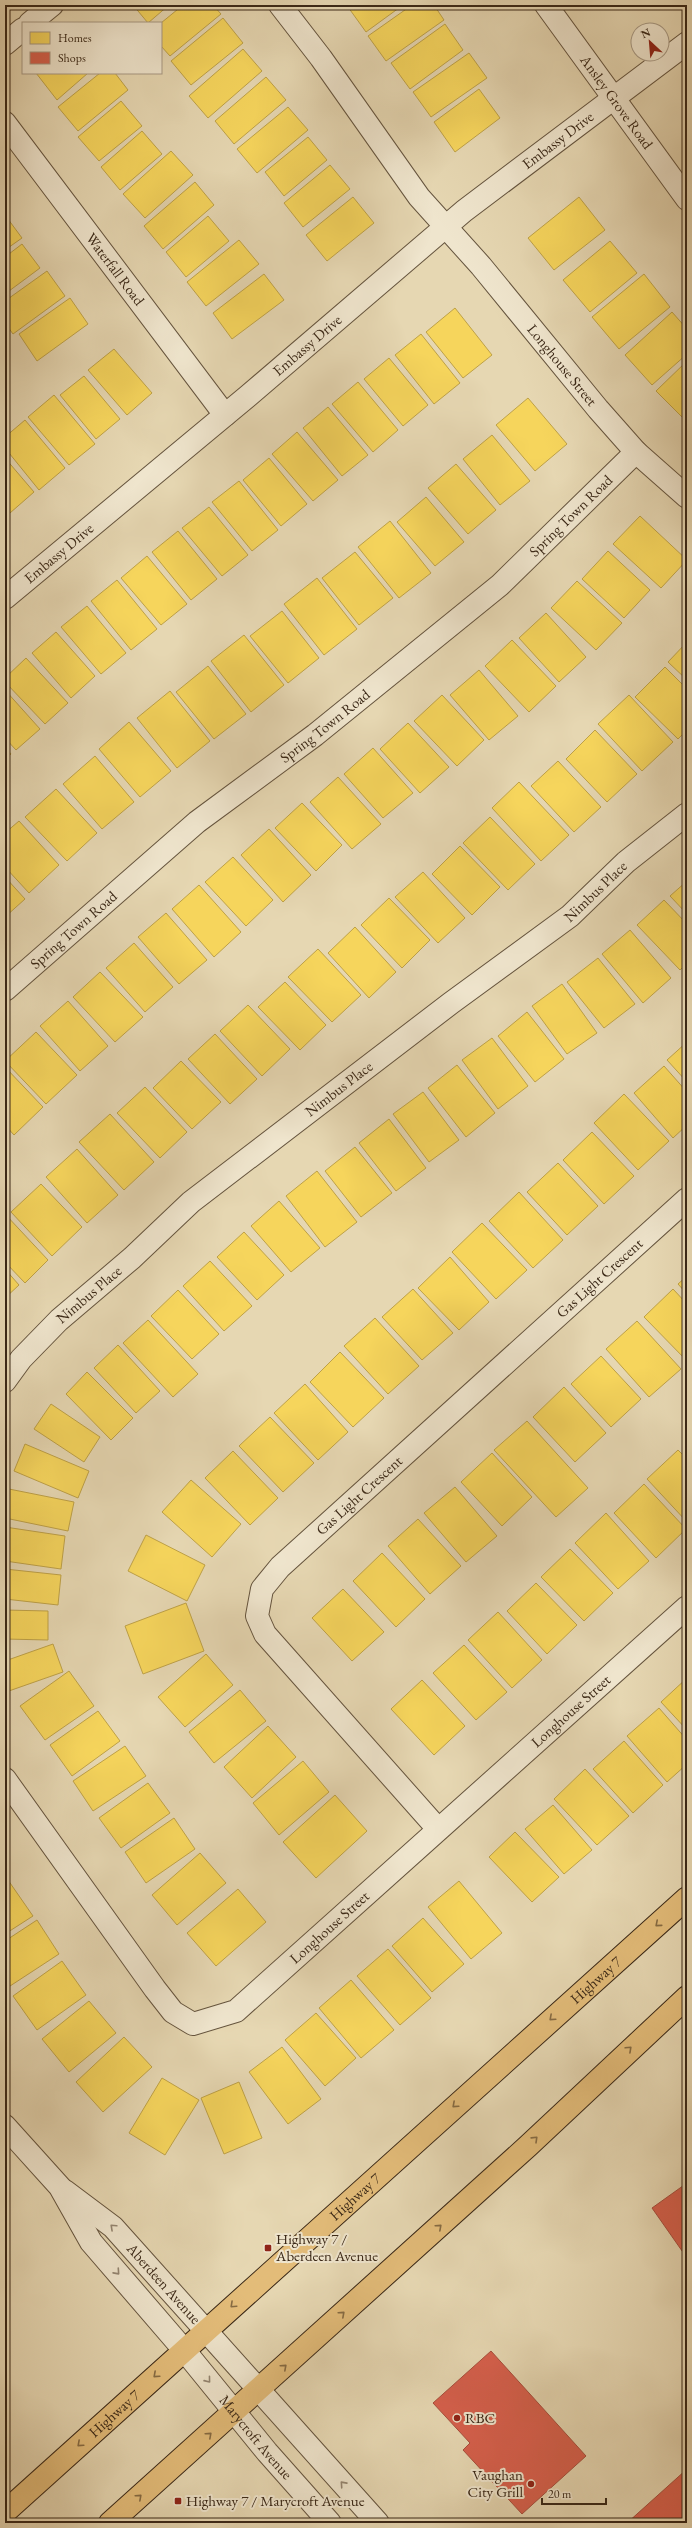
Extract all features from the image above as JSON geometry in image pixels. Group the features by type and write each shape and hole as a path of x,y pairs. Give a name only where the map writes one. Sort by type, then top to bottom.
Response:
{"main road":[{"name":"Highway 7","path":"5,2512 687,1898"},
{"path":"110,2523 528,2146 687,1997"}],"street":[{"path":"31,22 52,5"},
{"path":"280,5 321,58 419,197 445,227"},
{"name":"Ansley Grove Road","path":"546,5 687,199"},
{"path":"5,44 22,30"},
{"name":"Embassy Drive","path":"5,598 224,415 445,227 687,43"},
{"name":"Waterfall Road","path":"5,123 224,415"},
{"name":"Longhouse Street","path":"445,227 636,452 687,497"},
{"name":"Spring Town Road","path":"5,990 197,822 316,735 500,585 636,452"},
{"name":"Nimbus Place","path":"5,1381 21,1360 59,1320 132,1258 191,1202 451,1003 570,916 626,862 687,814"},
{"name":"Gas Light Crescent","path":"438,1829 265,1634 257,1616 262,1589 280,1567 687,1199"},
{"name":"Longhouse Street","path":"5,1779 173,2012 193,2024 236,2011 687,1607"},
{"name":"Aberdeen Avenue","path":"5,2126 60,2187 113,2227 259,2390"},
{"name":"Aberdeen Avenue","path":"60,2187 91,2242 184,2350"},
{"name":"Marycroft Avenue","path":"184,2350 234,2412 330,2523"},
{"path":"259,2390 378,2523"}],"building: Homes":[{"path":"133,5 169,5 149,22 147,22"},
{"path":"183,5 213,5 221,14 170,56 162,47 162,22"},
{"path":"350,5 403,5 366,32 348,7"},
{"path":"412,5 434,5 444,20 386,61 368,36"},
{"path":"223,18 243,43 191,85 171,61"},
{"path":"445,24 463,50 410,89 391,63"},
{"path":"243,49 262,71 208,118 189,96"},
{"path":"469,53 487,78 431,117 413,92"},
{"path":"37,74 87,74 57,100"},
{"path":"99,74 116,74 128,90 78,131 58,107"},
{"path":"266,77 286,100 234,144 215,121"},
{"path":"479,89 500,118 455,152 434,122"},
{"path":"121,101 142,126 99,161 78,137"},
{"path":"288,107 308,130 257,173 237,149"},
{"path":"142,131 162,154 120,190 101,167"},
{"path":"308,137 327,160 284,196 265,172"},
{"path":"171,151 193,175 145,218 123,194"},
{"path":"330,165 350,189 303,227 284,203"},
{"path":"195,182 214,205 163,249 144,226"},
{"path":"353,197 374,223 327,261 306,235"},
{"path":"579,197 605,230 554,270 528,238"},
{"path":"5,215 22,238 5,250"},
{"path":"208,216 229,241 186,277 166,252"},
{"path":"239,240 259,264 206,306 187,282"},
{"path":"610,241 637,273 590,312 563,280"},
{"path":"22,244 40,268 5,294 5,257"},
{"path":"47,271 65,296 13,334 5,323 5,301"},
{"path":"264,274 284,300 232,339 213,313"},
{"path":"644,274 670,307 619,349 592,317"},
{"path":"70,298 88,324 37,361 19,334"},
{"path":"455,308 492,355 463,378 426,332"},
{"path":"672,312 687,329 687,354 652,385 625,355"},
{"path":"421,334 460,383 434,404 395,355"},
{"path":"114,349 152,393 127,415 88,370"},
{"path":"389,358 428,405 403,426 364,379"},
{"path":"687,361 687,420 686,421 656,391"},
{"path":"84,376 120,419 96,439 60,395"},
{"path":"358,382 398,430 373,452 332,404"},
{"path":"54,395 95,444 69,465 28,417"},
{"path":"528,398 567,444 535,471 496,425"},
{"path":"328,407 368,455 342,476 303,428"},
{"path":"25,420 65,468 39,490 5,448 5,437"},
{"path":"297,432 338,480 313,501 272,454"},
{"path":"492,435 530,481 500,505 463,459"},
{"path":"5,458 34,492 10,513 5,508"},
{"path":"269,458 307,504 281,526 243,480"},
{"path":"456,464 496,510 468,534 428,488"},
{"path":"239,481 278,530 252,551 212,502"},
{"path":"426,497 464,542 435,566 397,522"},
{"path":"209,507 248,555 222,576 182,528"},
{"path":"640,516 687,560 661,588 613,544"},
{"path":"390,521 431,573 399,598 358,547"},
{"path":"178,531 217,579 191,600 152,552"},
{"path":"608,551 650,590 624,618 582,579"},
{"path":"355,552 393,598 359,625 322,578"},
{"path":"147,556 187,604 161,625 121,578"},
{"path":"317,578 357,629 324,655 284,604"},
{"path":"117,580 157,629 131,650 91,601"},
{"path":"577,581 622,623 596,650 551,608"},
{"path":"87,606 126,653 101,674 61,627"},
{"path":"282,611 319,658 288,683 250,636"},
{"path":"546,613 586,657 559,682 519,638"},
{"path":"56,632 95,676 71,698 32,653"},
{"path":"244,635 284,685 251,712 211,661"},
{"path":"512,640 556,686 529,712 485,666"},
{"path":"687,642 687,680 668,662"},
{"path":"26,658 68,703 45,724 5,682 5,678"},
{"path":"208,666 246,714 214,739 176,692"},
{"path":"665,667 687,689 687,730 678,739 635,697"},
{"path":"479,670 518,716 489,740 450,695"},
{"path":"5,690 40,729 16,750 5,738"},
{"path":"170,691 210,741 177,768 137,718"},
{"path":"442,695 484,740 457,766 414,721"},
{"path":"629,695 673,742 642,771 598,724"},
{"path":"129,722 171,771 140,797 99,749"},
{"path":"408,723 449,767 420,793 380,749"},
{"path":"595,730 637,774 607,802 566,759"},
{"path":"5,747 11,754 5,760"},
{"path":"373,748 413,793 383,818 344,774"},
{"path":"95,756 134,802 102,829 63,784"},
{"path":"558,761 601,807 574,832 531,786"},
{"path":"338,777 381,824 352,849 310,802"},
{"path":"519,782 569,835 541,861 492,808"},
{"path":"56,789 97,833 67,861 25,817"},
{"path":"302,803 342,845 316,871 275,828"},
{"path":"490,817 535,864 508,890 463,843"},
{"path":"19,821 59,865 29,893 5,867 5,833"},
{"path":"269,829 311,875 283,902 241,855"},
{"path":"460,846 500,887 472,915 432,874"},
{"path":"233,857 273,900 246,926 205,882"},
{"path":"423,872 465,918 438,943 395,897"},
{"path":"5,877 25,899 5,917"},
{"path":"687,881 687,914 670,896"},
{"path":"199,885 241,932 214,957 172,909"},
{"path":"389,898 430,940 402,968 361,925"},
{"path":"664,900 687,924 687,963 680,970 637,925"},
{"path":"166,913 207,960 179,984 138,937"},
{"path":"355,927 396,972 369,998 328,953"},
{"path":"630,930 671,978 643,1003 602,954"},
{"path":"134,943 173,987 145,1012 106,968"},
{"path":"318,949 361,995 332,1022 288,977"},
{"path":"598,958 635,1004 604,1028 567,982"},
{"path":"100,972 143,1017 115,1042 73,997"},
{"path":"285,982 326,1025 300,1050 258,1007"},
{"path":"562,984 597,1033 567,1054 532,1006"},
{"path":"68,1001 108,1046 80,1071 40,1026"},
{"path":"248,1005 290,1049 262,1076 220,1031"},
{"path":"527,1012 564,1059 535,1082 498,1036"},
{"path":"36,1032 77,1075 46,1104 5,1061"},
{"path":"215,1034 257,1079 230,1104 188,1059"},
{"path":"492,1038 528,1086 498,1109 462,1060"},
{"path":"687,1042 687,1082 667,1060"},
{"path":"181,1061 221,1102 192,1129 153,1088"},
{"path":"457,1065 495,1113 466,1137 428,1088"},
{"path":"664,1066 687,1092 687,1125 673,1138 634,1093"},
{"path":"5,1067 43,1107 14,1135 5,1125"},
{"path":"145,1087 187,1132 160,1158 117,1113"},
{"path":"423,1092 459,1140 429,1162 393,1114"},
{"path":"624,1094 669,1141 638,1170 594,1123"},
{"path":"110,1114 154,1162 124,1190 79,1142"},
{"path":"389,1119 426,1168 396,1191 359,1143"},
{"path":"5,1132 9,1137 5,1141"},
{"path":"592,1132 634,1176 604,1204 563,1160"},
{"path":"355,1147 392,1193 361,1217 325,1171"},
{"path":"77,1149 118,1195 87,1223 46,1177"},
{"path":"558,1163 598,1206 567,1235 527,1192"},
{"path":"317,1171 357,1222 325,1247 286,1196"},
{"path":"41,1184 82,1227 52,1256 11,1212"},
{"path":"519,1192 563,1240 533,1268 489,1221"},
{"path":"279,1201 320,1248 291,1272 251,1226"},
{"path":"5,1214 48,1260 25,1283 5,1262"},
{"path":"482,1223 527,1270 496,1299 452,1252"},
{"path":"244,1232 284,1275 257,1300 217,1257"},
{"path":"450,1257 489,1302 459,1330 418,1288"},
{"path":"210,1261 252,1306 224,1331 183,1286"},
{"path":"5,1269 19,1285 5,1298"},
{"path":"687,1276 687,1294 678,1284"},
{"path":"413,1289 453,1333 422,1360 382,1317"},
{"path":"673,1289 687,1304 687,1361 644,1317"},
{"path":"178,1290 219,1334 192,1359 151,1316"},
{"path":"375,1318 419,1366 388,1394 344,1346"},
{"path":"148,1320 198,1374 173,1397 123,1343"},
{"path":"637,1321 681,1369 649,1397 606,1349"},
{"path":"118,1345 160,1391 136,1413 94,1368"},
{"path":"340,1352 384,1398 353,1427 310,1382"},
{"path":"601,1356 641,1399 611,1427 571,1384"},
{"path":"87,1372 133,1418 111,1440 66,1394"},
{"path":"305,1384 348,1432 318,1460 274,1413"},
{"path":"564,1387 606,1433 575,1462 533,1417"},
{"path":"51,1404 100,1437 84,1462 34,1429"},
{"path":"270,1417 314,1463 283,1492 239,1446"},
{"path":"527,1421 588,1488 556,1517 494,1450"},
{"path":"687,1442 687,1450 683,1445"},
{"path":"25,1444 89,1471 78,1498 14,1471"},
{"path":"678,1450 687,1459 687,1522 647,1479"},
{"path":"233,1451 278,1498 250,1525 205,1478"},
{"path":"492,1453 532,1497 502,1526 461,1482"},
{"path":"191,1480 241,1524 212,1557 162,1512"},
{"path":"644,1484 686,1529 656,1558 614,1513"},
{"path":"455,1487 497,1536 466,1562 424,1513"},
{"path":"9,1489 74,1502 68,1531 5,1518"},
{"path":"606,1513 649,1561 618,1589 575,1543"},
{"path":"418,1519 461,1566 430,1594 388,1546"},
{"path":"5,1527 65,1536 61,1569 5,1561"},
{"path":"146,1535 205,1565 187,1601 128,1571"},
{"path":"570,1549 613,1593 584,1621 541,1577"},
{"path":"382,1553 425,1599 396,1627 353,1581"},
{"path":"5,1569 61,1575 58,1605 5,1599"},
{"path":"536,1583 577,1625 547,1654 507,1611"},
{"path":"343,1589 384,1632 352,1661 312,1618"},
{"path":"186,1603 204,1651 143,1674 125,1626"},
{"path":"5,1610 48,1611 48,1640 5,1639"},
{"path":"498,1612 542,1660 512,1688 468,1640"},
{"path":"53,1644 63,1672 6,1692 5,1661"},
{"path":"464,1645 507,1692 476,1720 433,1673"},
{"path":"206,1654 233,1685 185,1727 158,1697"},
{"path":"69,1671 94,1706 45,1740 20,1706"},
{"path":"687,1678 687,1730 661,1702"},
{"path":"422,1680 465,1726 434,1755 391,1709"},
{"path":"240,1690 266,1721 214,1763 189,1732"},
{"path":"659,1708 687,1740 687,1764 667,1782 627,1736"},
{"path":"98,1711 120,1741 72,1776 50,1745"},
{"path":"268,1726 296,1757 252,1798 224,1767"},
{"path":"624,1741 663,1785 633,1813 593,1769"},
{"path":"125,1746 146,1776 93,1811 73,1781"},
{"path":"303,1761 329,1792 279,1835 253,1803"},
{"path":"585,1769 629,1816 597,1845 554,1799"},
{"path":"148,1783 170,1813 121,1848 99,1818"},
{"path":"335,1795 367,1831 316,1878 283,1842"},
{"path":"553,1805 592,1850 564,1874 525,1829"},
{"path":"174,1818 195,1849 146,1883 125,1852"},
{"path":"515,1832 559,1877 532,1902 489,1857"},
{"path":"200,1853 226,1883 177,1925 152,1895"},
{"path":"8,1880 33,1916 5,1934 5,1882"},
{"path":"459,1881 502,1933 471,1959 428,1907"},
{"path":"238,1889 266,1922 216,1966 187,1933"},
{"path":"423,1918 464,1964 432,1992 392,1946"},
{"path":"37,1920 59,1954 7,1988 5,1941"},
{"path":"388,1949 431,1998 400,2025 357,1976"},
{"path":"62,1961 86,1995 37,2030 13,1996"},
{"path":"351,1980 394,2030 361,2058 319,2008"},
{"path":"89,2001 116,2033 69,2072 42,2039"},
{"path":"316,2013 356,2058 325,2086 285,2040"},
{"path":"124,2037 152,2067 103,2112 76,2082"},
{"path":"282,2047 321,2099 288,2124 249,2072"},
{"path":"162,2078 199,2100 165,2155 129,2133"},
{"path":"239,2082 262,2138 224,2154 201,2098"}],"building: Shops":[{"path":"687,2183 687,2258 652,2208"},
{"path":"491,2351 586,2456 522,2514 463,2450 470,2443 433,2403"},
{"path":"687,2469 687,2523 627,2523"}],"place":[{"name":"Highway 7 / Aberdeen Avenue","path":"268,2248"},
{"name":"RBC","path":"457,2418"},
{"name":"Vaughan City Grill","path":"531,2484"},
{"name":"Highway 7 / Marycroft Avenue","path":"178,2501"}]}
